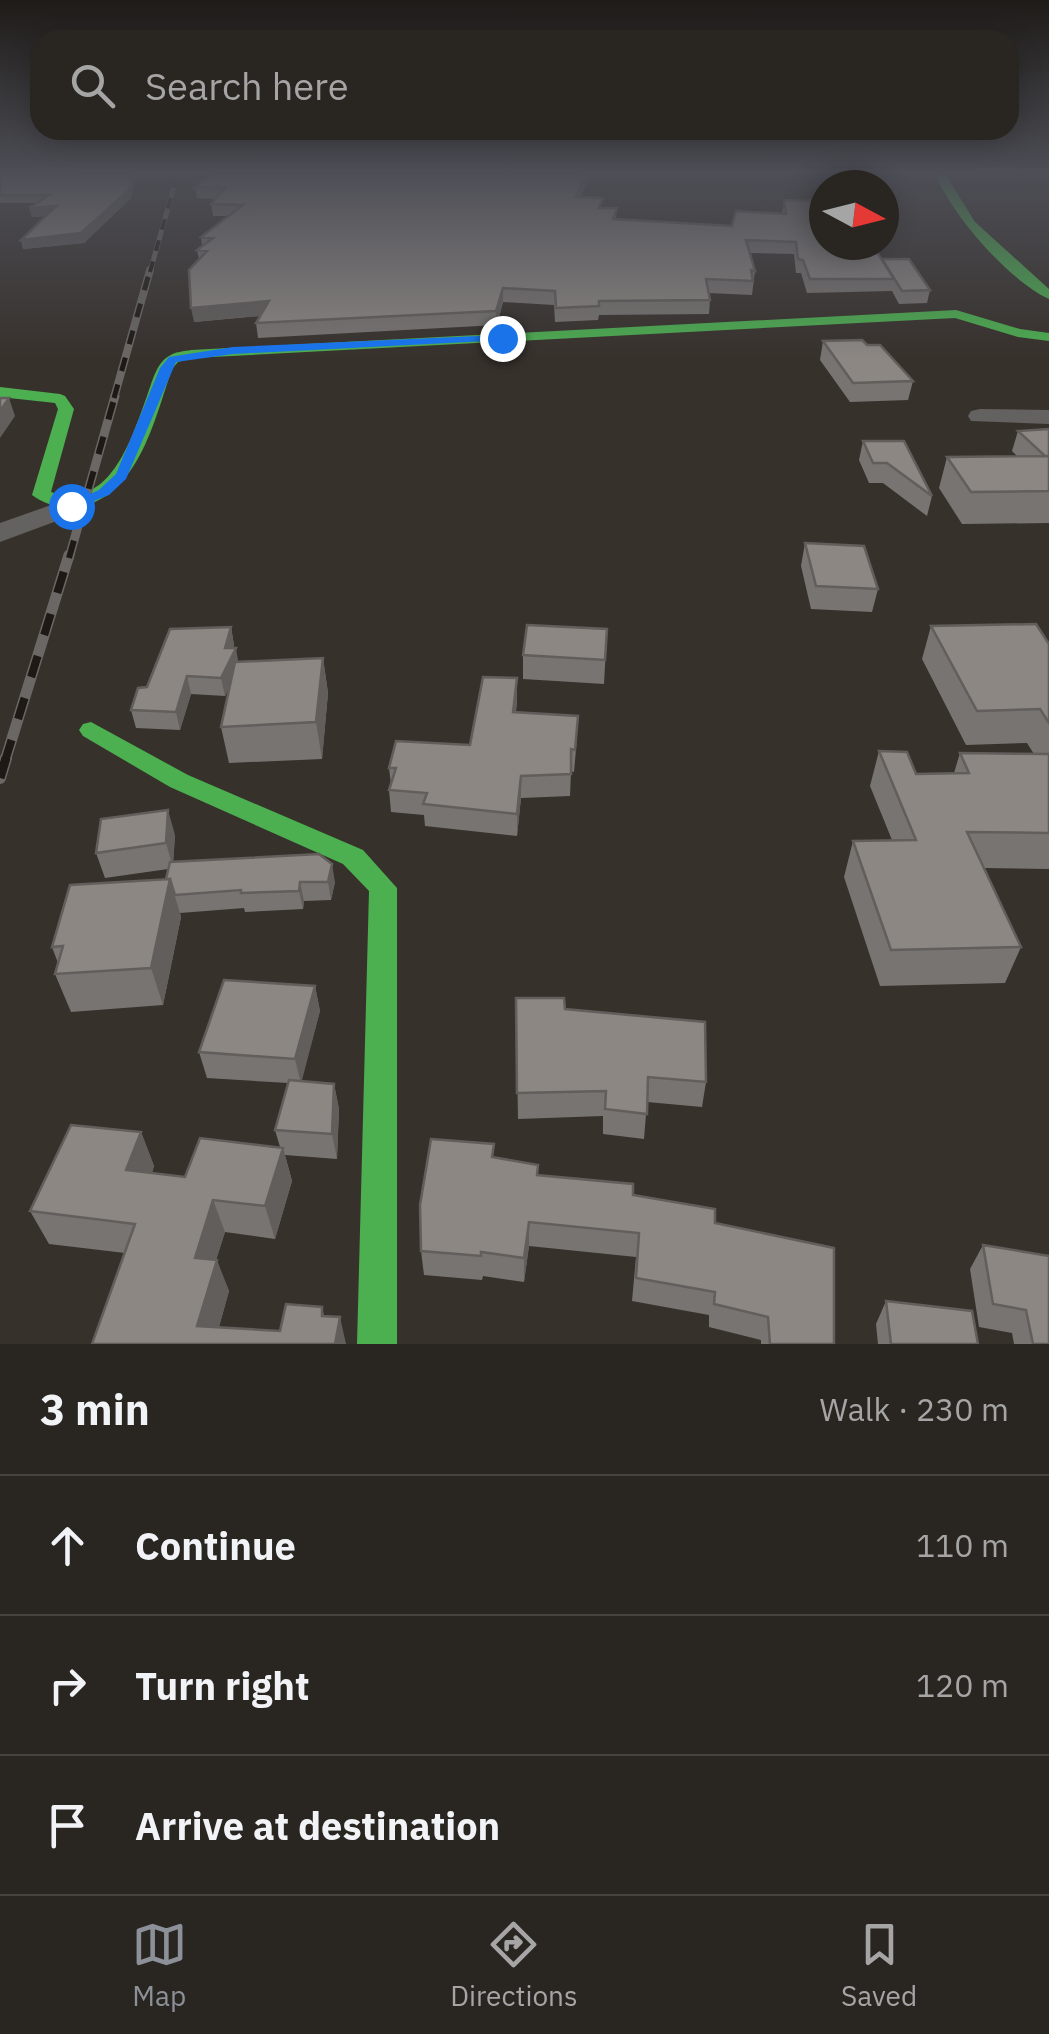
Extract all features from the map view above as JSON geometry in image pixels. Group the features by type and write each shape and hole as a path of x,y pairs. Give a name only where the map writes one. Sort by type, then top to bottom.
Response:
{"main road":[{"path":"983,235 1049,296"},
{"path":"1007,235 1049,274"},
{"path":"0,392 60,398 66,410 41,495 54,504 71,506 104,493 122,476 165,368 173,359 191,354 956,314 1018,334 1049,337"},
{"path":"91,730 179,781 353,857 383,888 390,1341"}],"street":[{"path":"980,416 1049,418"},
{"path":"0,532 71,506"}],"building":[{"path":"26,235 66,235 21,240"},
{"path":"809,235 809,260 882,260 894,279 810,279 803,260 798,259 796,242 746,240 755,271 751,270 753,281 706,279 710,300 599,301 599,306 556,308 555,291 503,288 496,311 256,323 269,301 191,308 189,270 207,251 197,250 213,238 201,237"},
{"path":"909,259 930,290 902,291 883,260"},
{"path":"862,340 867,345 880,345 913,381 853,383 823,341"},
{"path":"1049,429 1049,456 1018,431"},
{"path":"863,441 904,441 932,496 887,463 873,463"},
{"path":"1049,456 1049,491 971,492 947,457"},
{"path":"805,543 864,546 878,589 816,586"},
{"path":"1036,624 1049,644 1049,723 1040,709 977,711 931,626"},
{"path":"527,625 607,629 605,660 523,655"},
{"path":"231,627 225,648 236,648 221,678 187,676 176,712 131,710 138,688 147,687 170,629"},
{"path":"323,658 316,722 221,727 235,662"},
{"path":"483,677 517,678 513,712 578,716 571,774 521,776 517,814 423,804 427,793 389,790 396,768 389,768 396,741 470,745"},
{"path":"879,751 907,752 916,774 969,773 960,753 1049,754 1049,833 967,832 1021,947 891,950 853,841 916,840"},
{"path":"168,810 166,843 96,853 101,819"},
{"path":"319,854 332,864 328,882 300,882 299,891 175,895 170,879 166,879 170,862"},
{"path":"170,879 151,968 55,974 63,946 52,947 70,885"},
{"path":"224,980 315,986 295,1059 199,1052"},
{"path":"516,998 564,998 565,1009 705,1022 706,1082 648,1077 647,1114 605,1109 606,1091 517,1093"},
{"path":"289,1080 334,1084 332,1134 275,1130"},
{"path":"71,1125 141,1132 126,1170 185,1177 200,1138 283,1148 265,1206 213,1200 195,1258 217,1260 197,1326 280,1331 286,1304 322,1307 322,1316 340,1317 335,1344 92,1344 135,1224 30,1211"},
{"path":"431,1139 494,1144 492,1157 538,1165 537,1175 633,1184 633,1195 715,1209 715,1223 834,1248 834,1344 770,1344 768,1317 714,1304 715,1292 636,1278 639,1233 529,1222 524,1258 481,1252 481,1256 421,1251 420,1205"},
{"path":"983,1245 1049,1256 1049,1344 1033,1344 1026,1310 993,1304"},
{"path":"886,1301 972,1311 978,1344 891,1344"}],"railway":[{"path":"150,272 160,235"},
{"path":"114,398 150,270"},
{"path":"69,558 115,396"},
{"path":"5,761 69,555"},
{"path":"0,778 6,758"}],"traffic: fast":[{"path":"981,235 1049,295"},
{"path":"0,392 60,399 66,409 41,495 68,504 90,500 109,486 138,441 165,368 173,359 191,354 956,314 1018,333 1049,337"},
{"path":"91,730 179,781 353,857 383,888 377,1344"}],"route":[{"path":"71,506 104,493 122,476 165,368 173,359 233,350 502,338"}]}
